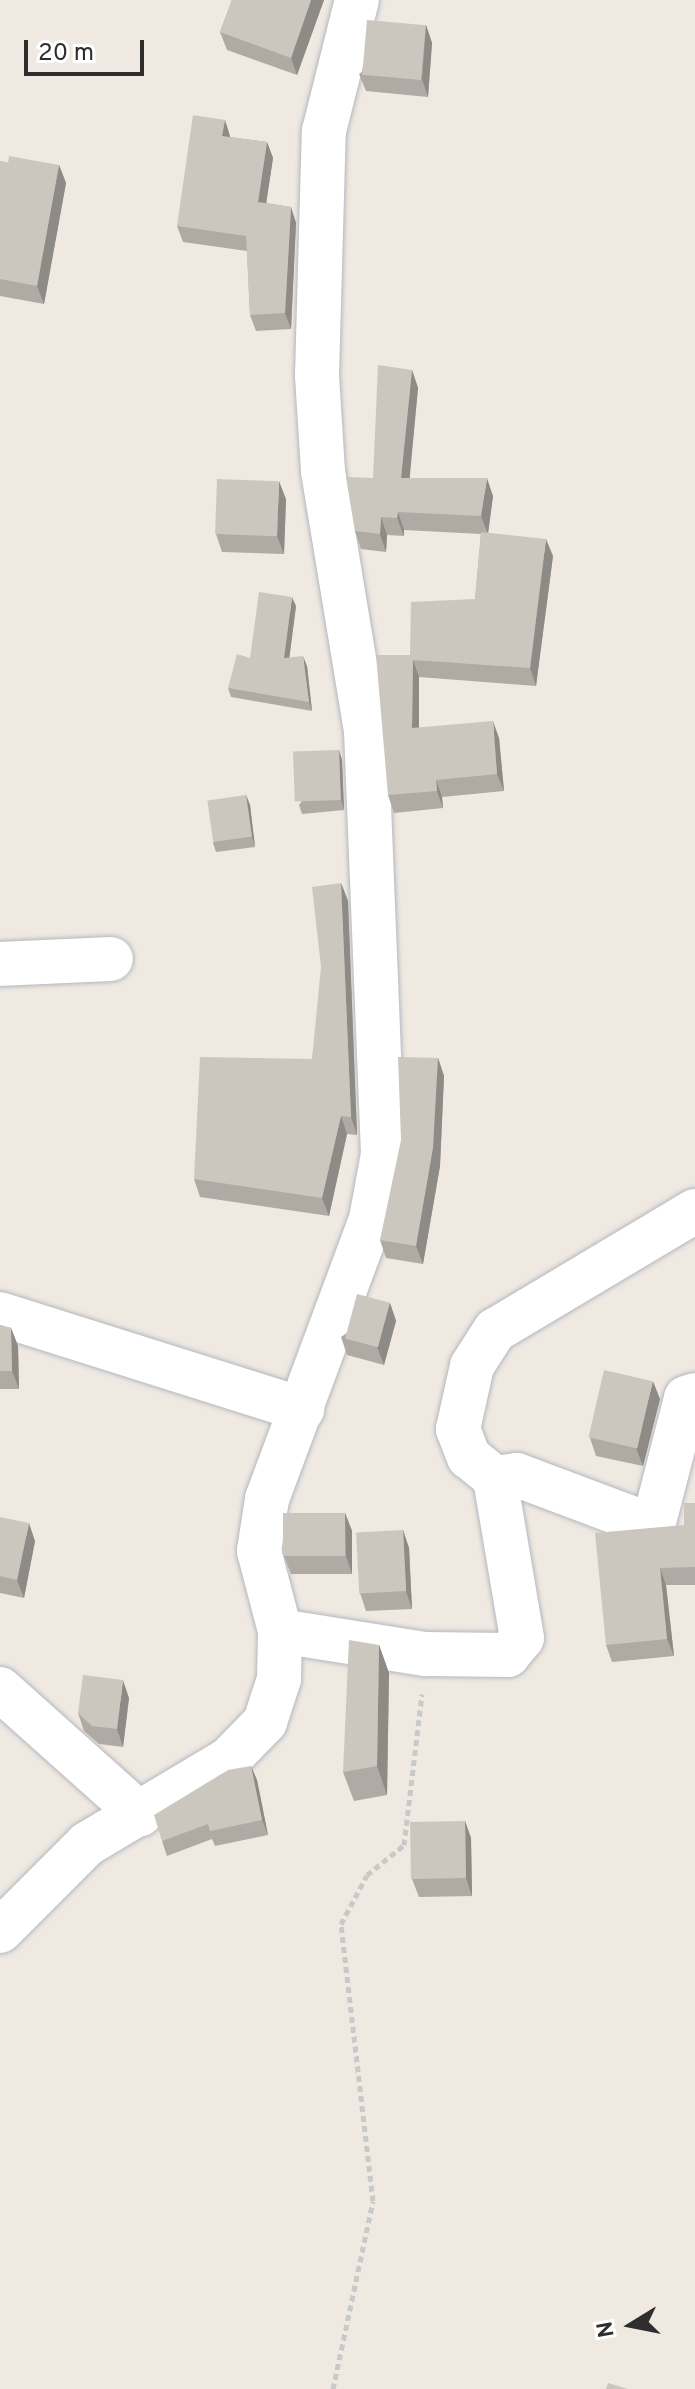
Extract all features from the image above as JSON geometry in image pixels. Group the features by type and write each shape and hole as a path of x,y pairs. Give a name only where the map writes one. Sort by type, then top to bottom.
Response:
{"street":[{"path":"0,1931 87,1844 229,1759 265,1722 279,1679 280,1631 259,1551 267,1499 371,1219 383,1154 366,731 323,471 317,375 324,131 357,0"},
{"path":"0,964 111,959"},
{"path":"280,1631 426,1654 508,1655 522,1638 495,1478 469,1457 458,1429 472,1366 495,1330 695,1211"},
{"path":"0,1314 302,1409"},
{"path":"495,1478 517,1475 653,1526 686,1398 695,1395"},
{"path":"0,1689 140,1814"}],"path":[{"path":"333,2389 373,2201 341,1924 367,1875 404,1845 426,1654"}],"building":[{"path":"232,0 311,0 291,58 220,32"},
{"path":"367,20 426,25 421,80 362,75"},
{"path":"193,115 225,120 222,136 267,142 258,202 291,207 285,313 250,315 246,236 177,226"},
{"path":"9,156 59,165 37,286 0,279 0,161 8,163"},
{"path":"378,365 412,370 401,478 487,478 481,516 398,512 397,518 381,517 380,534 355,531 346,477 373,478"},
{"path":"217,479 279,481 277,536 215,534"},
{"path":"481,532 546,539 530,668 413,660 412,728 493,721 497,774 436,780 437,791 388,795 376,655 410,655 411,602 475,599"},
{"path":"259,592 292,597 284,658 303,656 309,702 228,688 237,654 250,658"},
{"path":"339,750 341,800 295,802 293,752"},
{"path":"246,795 252,837 213,842 207,800"},
{"path":"341,883 351,1117 341,1116 322,1198 194,1179 200,1057 312,1059 321,967 312,887"},
{"path":"398,1057 438,1058 433,1148 416,1246 380,1240 401,1140"},
{"path":"357,1294 390,1303 378,1347 345,1338"},
{"path":"0,1325 11,1328 12,1371 0,1371"},
{"path":"604,1370 653,1381 637,1448 588,1437"},
{"path":"684,1503 695,1503 695,1567 660,1568 667,1639 606,1645 595,1533 684,1525"},
{"path":"283,1513 345,1513 345,1556 283,1556"},
{"path":"0,1517 29,1523 17,1580 0,1576"},
{"path":"403,1530 406,1591 359,1593 356,1532"},
{"path":"349,1640 379,1645 377,1766 343,1772"},
{"path":"83,1675 123,1680 117,1729 92,1726 78,1713"},
{"path":"251,1766 262,1820 210,1831 208,1824 162,1841 154,1815 228,1770"},
{"path":"465,1821 466,1878 411,1879 410,1822"},
{"path":"608,2383 628,2389 606,2389"}]}
